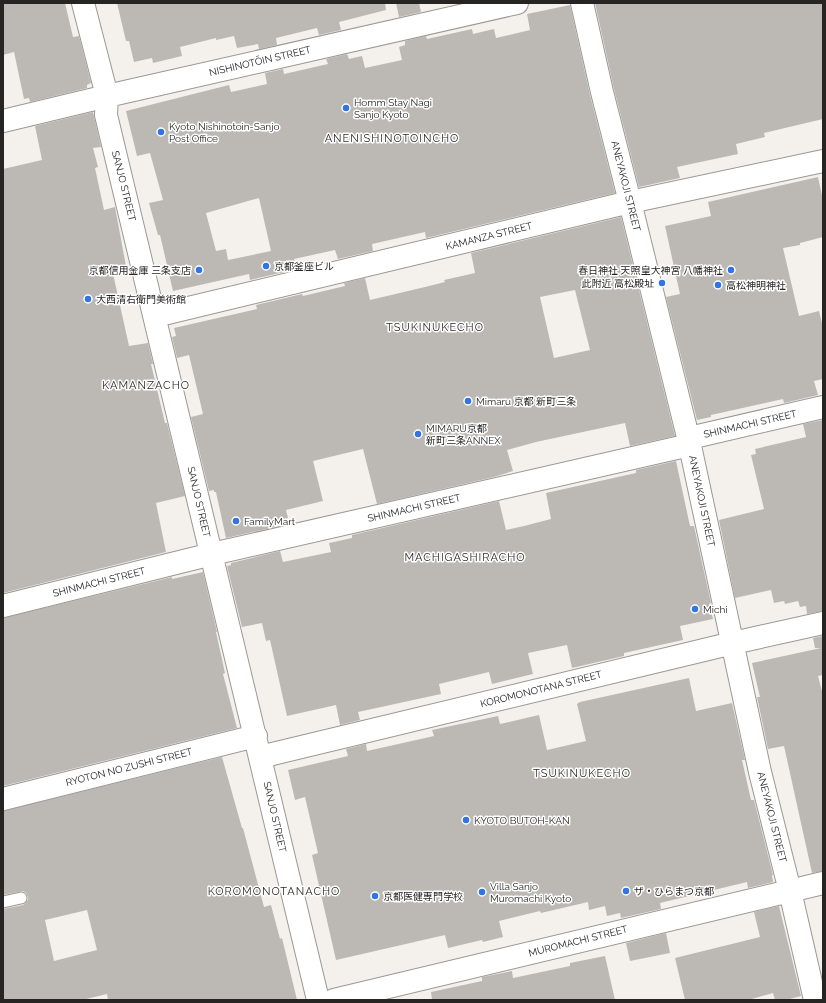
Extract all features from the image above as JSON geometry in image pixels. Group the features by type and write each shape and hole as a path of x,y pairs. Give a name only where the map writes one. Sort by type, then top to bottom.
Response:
{"street":[{"name":"SANJO STREET","path":"83,3 106,96 106,115 318,1000"},
{"name":"NISHINOTŌIN STREET","path":"3,121 106,96 517,3"},
{"name":"ANEYAKOJI STREET","path":"582,3 602,92 689,441 760,772 790,890 815,1000"},
{"name":"KAMANZA STREET","path":"155,316 630,202 823,161"},
{"name":"SHINMACHI STREET","path":"3,606 212,554 681,447 698,436 823,407"},
{"name":"KOROMONOTANA STREET","path":"258,747 823,623"},
{"name":"RYOTON NO ZUSHI STREET","path":"3,799 258,747"},
{"name":"MUROMACHI STREET","path":"334,1000 823,883"}],"lane":[{"path":"3,902 21,898"}],"building":[{"path":"3,3 65,3 73,37 79,36 91,83 87,85 87,88 30,102 29,98 24,99 14,52 3,55"},
{"path":"117,3 385,3 386,10 339,22 341,30 319,35 317,28 276,38 277,45 259,49 258,44 237,48 234,36 216,40 216,38 180,47 182,56 153,63 152,58 134,62 129,41 126,41"},
{"path":"396,3 419,3 421,12 399,17"},
{"path":"595,3 823,3 823,119 764,133 765,137 736,144 738,154 677,167 680,178 639,187 614,89"},
{"path":"570,5 590,95 615,193 426,238 425,232 372,244 373,251 338,259 335,250 294,259 297,269 250,280 249,274 173,291 160,235 158,235 149,203 163,200 150,153 137,156 126,111 229,85 231,92 267,84 265,73 283,69 284,74 328,64 326,59 347,54 349,59 362,56 365,68 402,60 399,47 405,45 405,41 426,36 427,39 472,29 473,34 494,29 496,38 530,30 527,14","holes":["259,198 271,251 228,260 226,249 216,251 206,213"]},
{"path":"93,112 101,147 93,148 98,167 95,168 104,210 115,207 126,266 112,269 129,346 148,343 153,364 151,364 165,423 167,423 185,496 156,503 166,552 3,593 3,169 42,160 35,126"},
{"path":"818,177 823,200 823,237 800,243 800,245 783,248 799,316 819,311 823,327 823,379 814,381 818,395 784,403 783,399 711,415 711,417 697,420 666,297 680,294 665,226 711,216 708,202"},
{"path":"621,217 675,436 630,446 625,423 536,442 507,450 513,471 494,477 377,504 363,449 313,461 323,501 286,510 288,518 274,522 275,527 226,538 216,492 214,492 214,490 209,491 191,417 203,414 189,355 177,358 172,337 176,336 174,328 257,309 256,305 345,286 344,283 365,278 370,300 445,282 444,280 475,273 471,253","holes":["575,290 590,350 554,358 540,297"]},
{"path":"823,420 823,611 807,614 806,606 800,607 798,601 785,604 784,601 774,603 771,590 735,598 719,520 764,509 751,455 756,454 755,449 806,437 803,424"},
{"path":"676,461 690,526 694,526 711,603 709,604 713,619 680,626 683,640 624,653 624,656 572,668 567,645 528,653 533,674 492,684 489,672 439,684 441,694 358,712 360,720 340,725 336,705 287,716 270,640 266,641 262,623 242,627 227,566 231,565 231,563 280,551 283,562 331,552 329,543 352,538 352,535 499,501 506,530 524,526 551,519 546,493 636,473 636,470"},
{"path":"203,572 217,632 225,673 223,674 237,728 3,786 3,618 172,577 172,579"},
{"path":"823,636 823,675 818,676 823,695 823,871 812,873 784,746 768,749 757,697 760,697 752,663 821,648 815,648 813,638"},
{"path":"689,678 696,711 732,703 745,760 742,760 751,800 754,800 773,875 773,882 748,888 747,882 660,903 661,909 621,918 620,913 607,916 605,906 589,910 588,902 541,913 540,911 499,921 503,937 483,942 482,940 448,948 445,935 336,960 312,855 318,853 305,797 295,800 288,770 348,756 346,749 366,744 367,751 434,736 432,730 498,716 500,724 539,715 547,750 586,741 577,704 580,702"},
{"path":"222,757 264,907 271,905 280,939 282,938 297,1000 108,1000 107,994 82,1000 3,1000 3,909 23,905 28,900 28,897 23,891 3,895 3,811","holes":["87,910 97,950 54,961 45,920"]},
{"path":"779,906 801,996 786,1000 775,1000 773,993 748,1000 685,1000 675,958 760,937 754,912"},
{"path":"666,933 670,953 630,961 626,943"},
{"path":"605,956 615,1000 432,1000 431,992 482,981 482,977 512,971 513,978 570,966 570,963"}],"place":[{"name":"Homm Stay Nagi Sanjo Kyoto","path":"346,108"},
{"name":"Kyoto Nishinotoin-Sanjo Post Office","path":"161,132"},
{"name":"京都釜座ビル","path":"266,266"},
{"name":"京都信用金庫 三条支店","path":"199,270"},
{"name":"春日神社 天照皇大神宮 八幡神社","path":"731,270"},
{"name":"此附近 高松殿址","path":"662,283"},
{"name":"高松神明神社","path":"718,285"},
{"name":"大西清右衛門美術館","path":"88,299"},
{"name":"Mimaru 京都 新町三条","path":"468,401"},
{"name":"MIMARU京都 新町三条ANNEX","path":"418,434"},
{"name":"FamilyMart","path":"236,521"},
{"name":"Michi","path":"695,609"},
{"name":"KYOTO BUTOH-KAN","path":"466,820"},
{"name":"ザ・ひらまつ京都","path":"626,891"},
{"name":"Villa Sanjo Muromachi Kyoto","path":"482,892"},
{"name":"京都医健専門学校","path":"375,896"}],"district":[{"name":"ANENISHINOTOINCHO","path":"392,138"},
{"name":"TSUKINUKECHO","path":"435,327"},
{"name":"KAMANZACHO","path":"146,385"},
{"name":"MACHIGASHIRACHO","path":"465,557"},
{"name":"TSUKINUKECHO","path":"582,773"},
{"name":"KOROMONOTANACHO","path":"274,891"}]}
